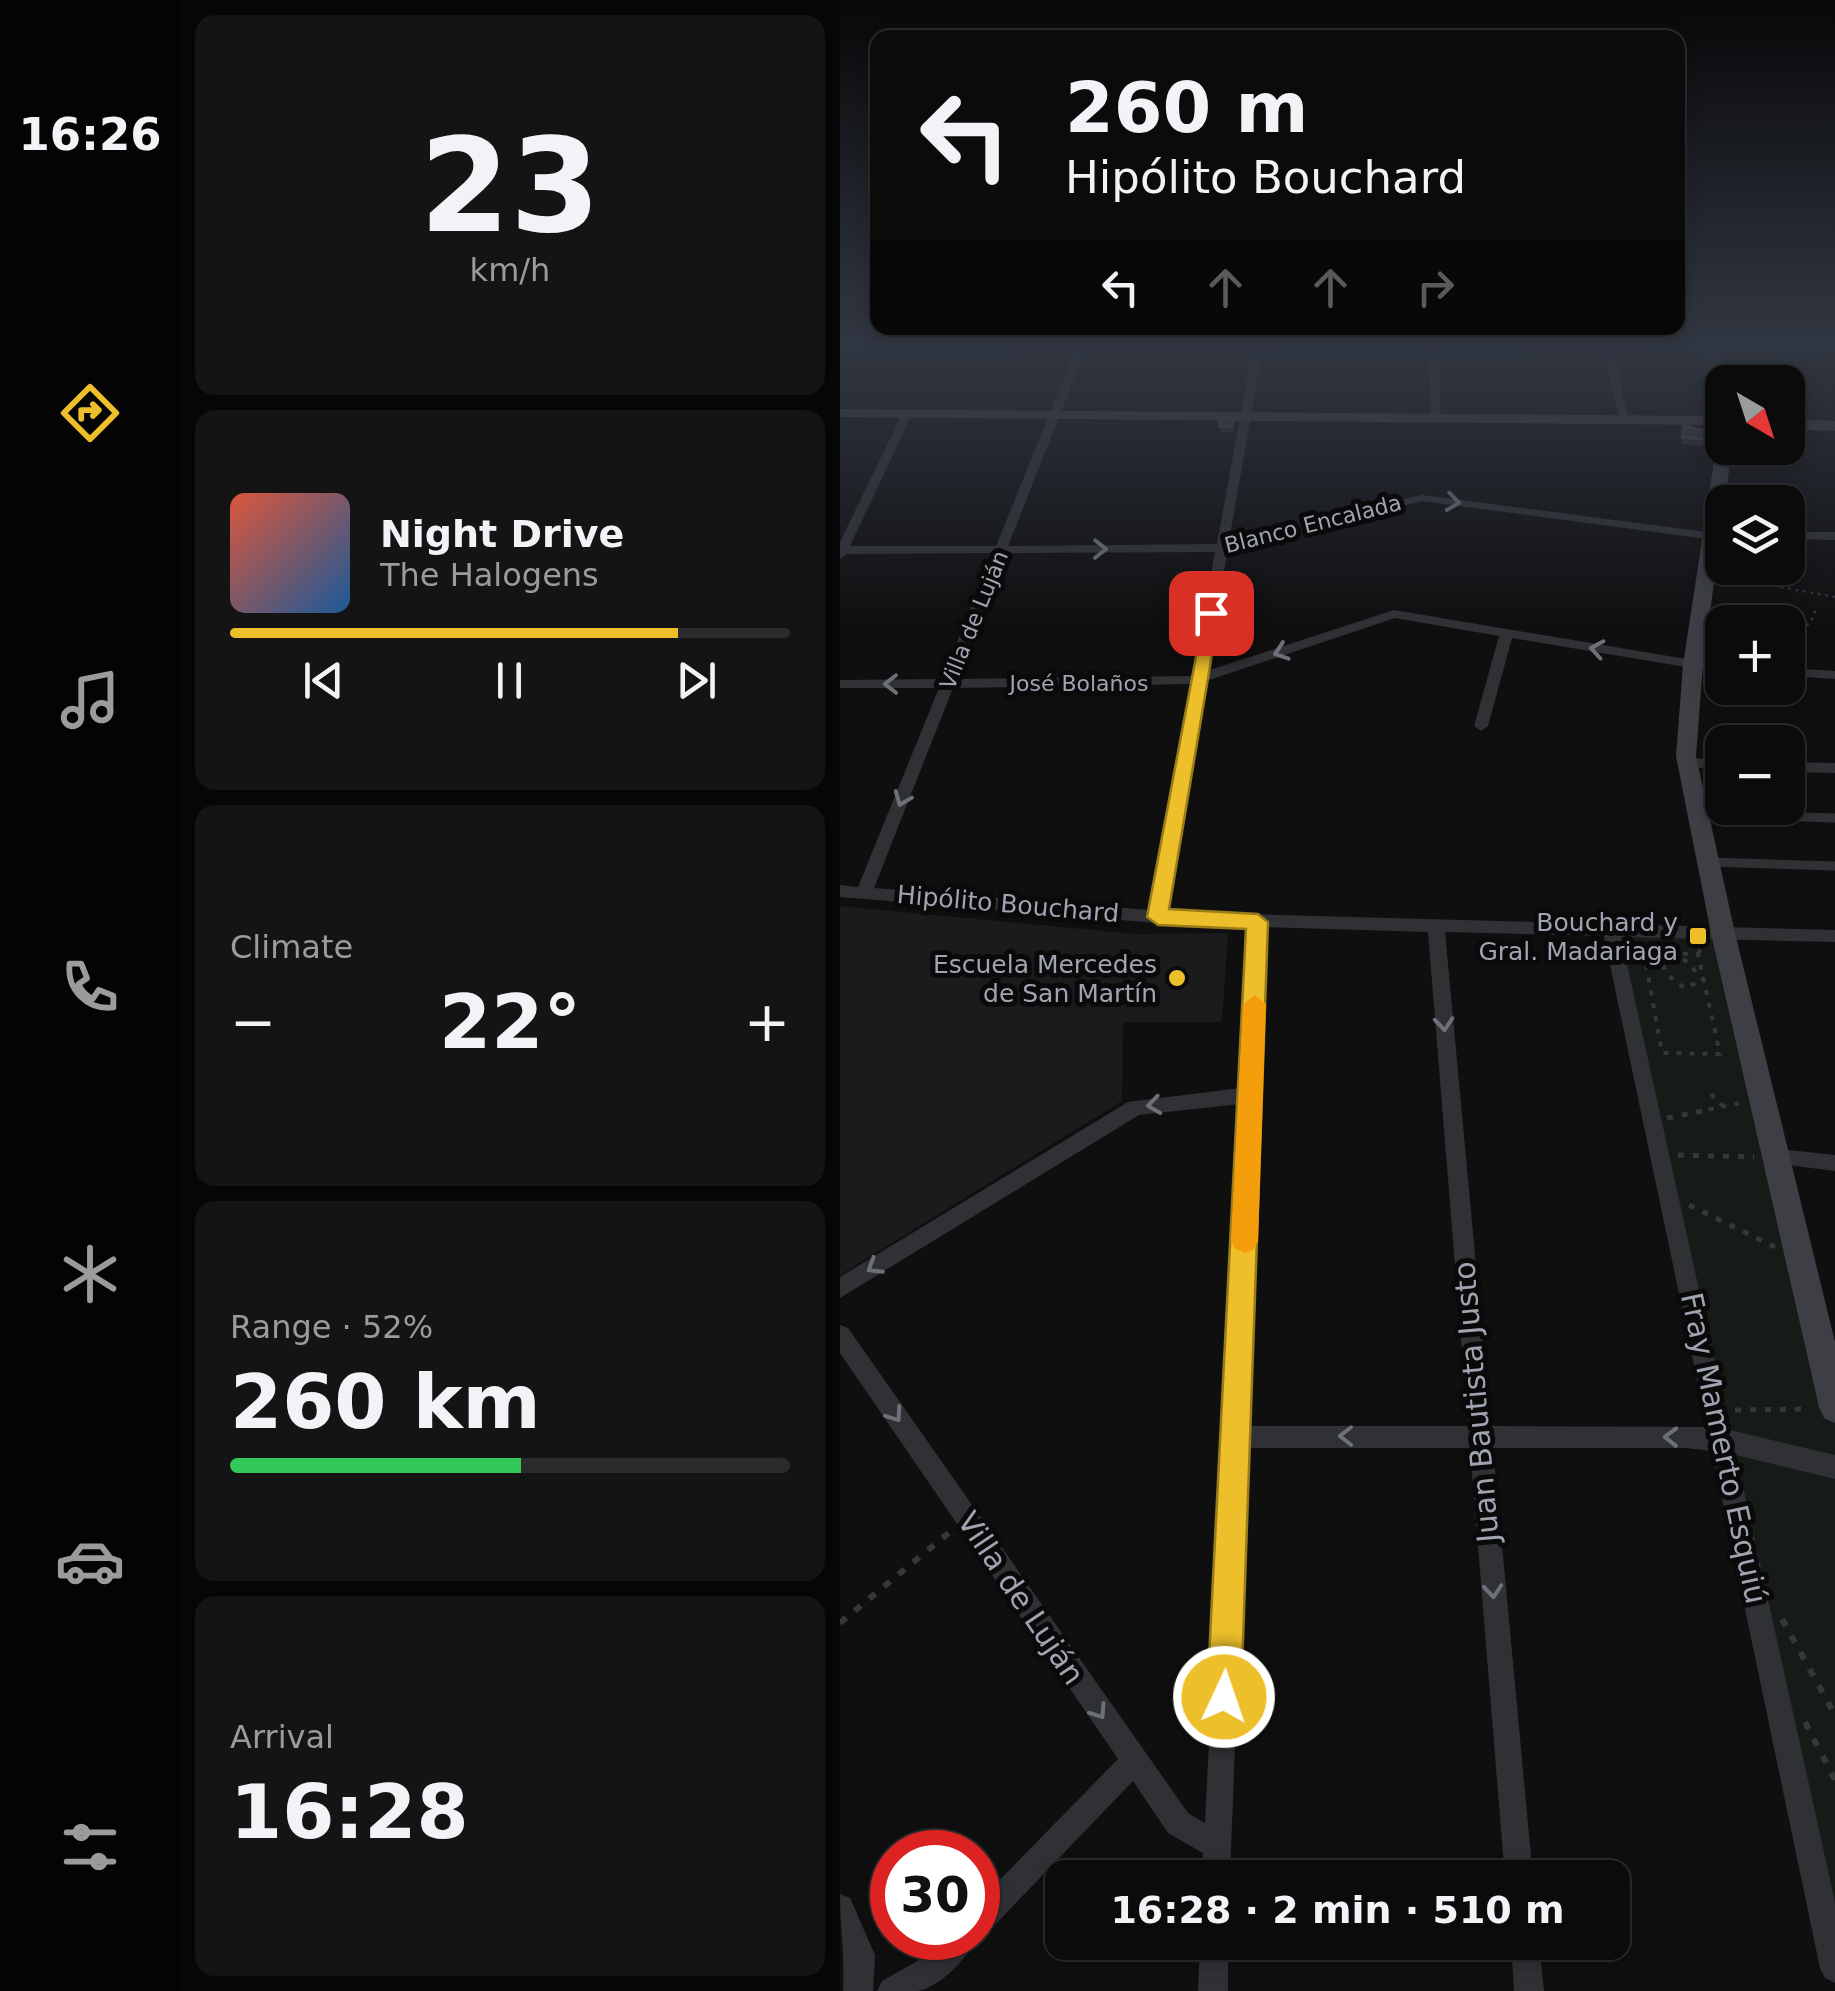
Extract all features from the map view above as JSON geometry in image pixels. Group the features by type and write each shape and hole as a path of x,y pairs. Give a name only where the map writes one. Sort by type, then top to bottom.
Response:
{"main road":[{"path":"1705,585 1693,665 1687,764 1709,862 1717,933 1765,1098 1802,1260 1825,1408"}],"street":[{"path":"841,551 894,439"},
{"name":"Villa de Luján","path":"864,892 1045,439"},
{"path":"1158,917 1242,439"},
{"name":"Blanco Encalada","path":"841,551 1224,547 1422,498 1705,535"},
{"path":"1805,536 1835,536"},
{"name":"José Bolaños","path":"840,684 1198,680 1394,614 1705,666"},
{"path":"1481,726 1506,634"},
{"path":"1805,673 1835,675"},
{"path":"1687,764 1705,764"},
{"path":"1805,767 1835,768"},
{"name":"Hipólito Bouchard","path":"840,891 1258,922 1835,936"},
{"path":"1216,1860 1258,922"},
{"name":"Juan Bautista Justo","path":"1436,926 1517,1860"},
{"name":"Fray Mamerto Esquiú","path":"1611,929 1835,1968"},
{"path":"840,1288 1135,1108 1251,1094"},
{"path":"1778,1158 1835,1162"},
{"name":"Villa de Luján","path":"840,1334 1178,1822 1216,1846"},
{"path":"1236,1437 1723,1440 1835,1467"},
{"path":"1000,1899 1134,1762"},
{"path":"840,1908 860,1955 858,1991"},
{"path":"892,1991 940,1960"},
{"path":"1213,1991 1214,1960"},
{"path":"1526,1960 1529,1991"}],"lane":[{"path":"1698,814 1835,818"},
{"path":"1709,862 1835,866"}],"path":[{"path":"1768,585 1835,597"},
{"path":"1805,626 1816,608"},
{"path":"1698,954 1720,1054 1662,1054 1644,954 1698,954 1717,933"},
{"path":"1656,954 1669,976 1684,988 1704,980"},
{"path":"1679,954 1704,980"},
{"path":"1711,1094 1723,1106"},
{"path":"1653,1122 1765,1098"},
{"path":"1660,1155 1778,1158"},
{"path":"1669,1196 1802,1260"},
{"path":"1717,1410 1825,1408"},
{"path":"840,1623 966,1518"},
{"path":"1774,1604 1835,1715"}],"shaded area":[{"path":"840,906 1135,934 1228,933 1222,1022 1123,1022 1122,1101 840,1275"},
{"path":"1611,929 1723,933 1835,1407 1835,1968"}],"slow traffic":[{"path":"1245,1241 1255,1004"}],"place":[{"name":"Bouchard y Gral. Madariaga","path":"1698,936"},
{"name":"Escuela Mercedes de San Martín","path":"1177,978"}],"route":[{"path":"1211,613 1158,917 1258,922 1224,1697"}]}
